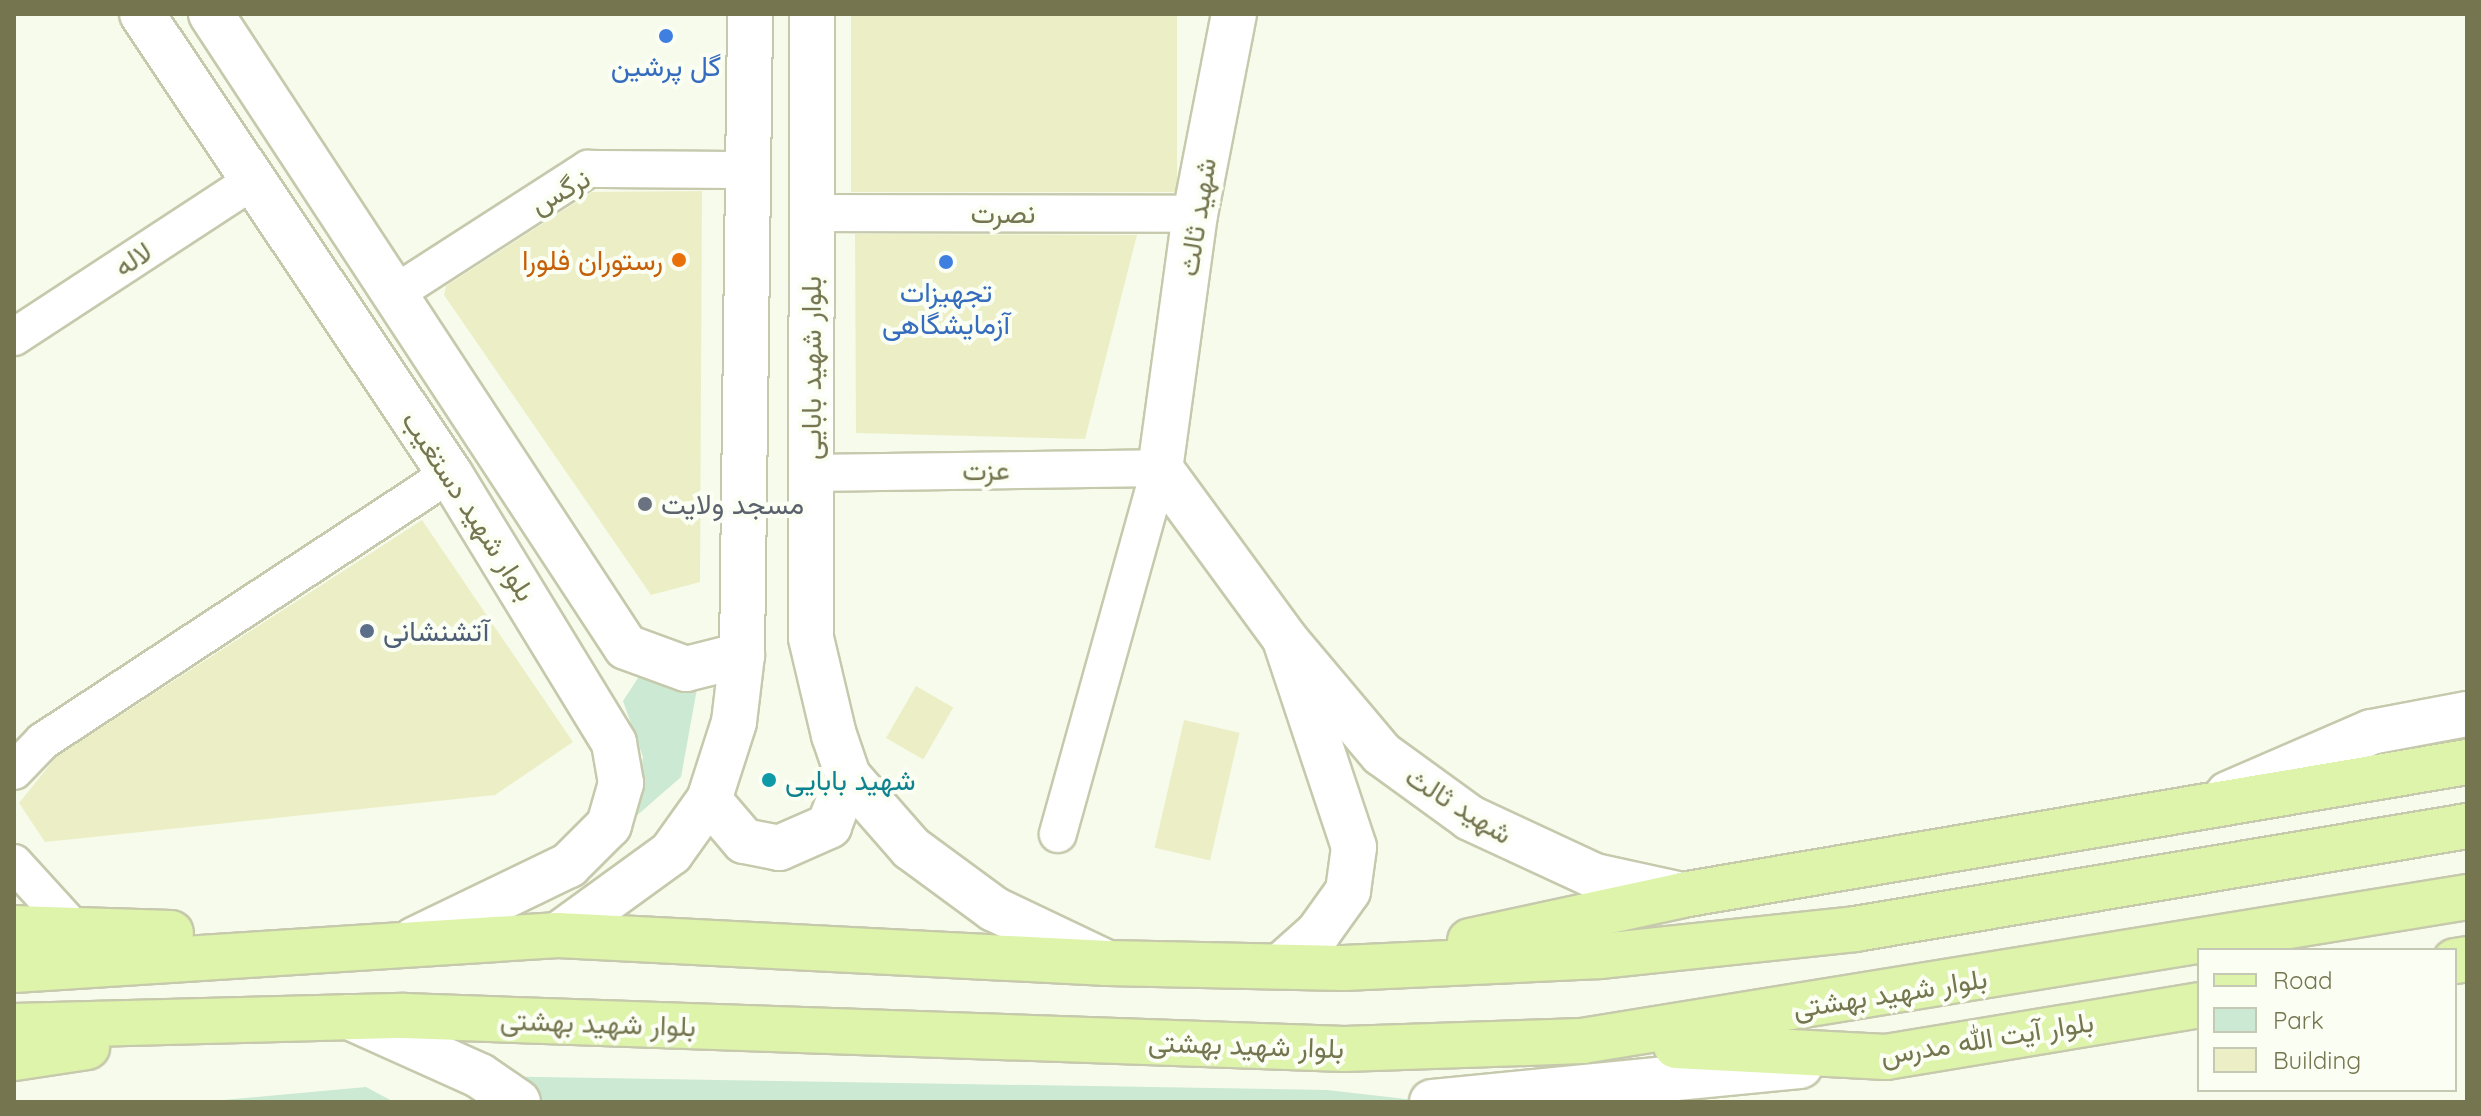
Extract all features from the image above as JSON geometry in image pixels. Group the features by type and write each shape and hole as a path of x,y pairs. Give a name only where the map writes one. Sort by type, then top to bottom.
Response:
{"main road":[{"path":"1344,968 1682,895 2467,762"},
{"path":"14,970 71,948 558,935 1107,963 1344,968 1600,956 1855,929 2467,826"},
{"name":"بلوار شهید بهشتی","path":"14,1026 349,1017 1344,1049 1582,1041 2467,897"},
{"path":"14,928 71,948"},
{"name":"بلوار آیت الله مدرس","path":"1582,1041 1886,1057 2197,1005"},
{"path":"14,1058 264,1019"}],"street":[{"name":"بلوار شهید دستغیب","path":"142,14 450,474 585,685 614,743 621,783 609,825 569,865 414,940"},
{"path":"558,935 671,853 709,800 734,722 742,655 750,14"},
{"name":"بلوار شهید بابایی","path":"812,14 811,638 848,776 911,848 994,909 1107,963"},
{"name":"شهید ثالث","path":"1058,834 1160,468 1195,214 1234,14"},
{"name":"بلوار شهید دستغیب","path":"223,18 394,294 626,647"},
{"name":"نرگس","path":"394,294 588,169 750,170"},
{"name":"لاله","path":"14,337 252,181"},
{"name":"نصرت","path":"811,213 1195,214"},
{"name":"شهید ثالث","path":"1160,468 1285,639 1382,754 1470,818 1595,876 1682,895"},
{"name":"عزت","path":"811,473 1160,468"},
{"path":"14,771 43,741 450,474"},
{"name":"شهید ثالث","path":"1281,966 1318,933 1348,891 1354,847 1285,639"},
{"path":"585,685 613,674 626,647 686,669 742,655"},
{"path":"2198,807 2371,732 2467,714"},
{"path":"709,800 744,841 779,848 829,826 848,776"},
{"path":"14,863 71,948"},
{"path":"349,1017 480,1076 518,1102"},
{"path":"1432,1102 1582,1041"},
{"path":"1432,1102 1886,1057"}],"green space":[{"path":"640,675 698,683 681,777 634,818 643,757 623,701"},
{"path":"480,1076 1327,1090 1432,1102 518,1102"},
{"path":"366,1087 394,1102 201,1102"}],"building":[{"path":"851,14 1177,14 1177,192 851,192"},
{"path":"702,191 700,582 651,595 444,295 446,286 592,192"},
{"path":"855,234 1137,235 1085,439 856,433"},
{"name":"آتشنشانی","path":"422,520 573,742 495,795 45,842 19,803 56,757"},
{"path":"916,686 953,708 923,759 886,738"},
{"path":"1184,720 1240,733 1210,860 1155,848"}],"place":[{"name":"گل پرشین","path":"666,36"},
{"name":"رستوران فلورا","path":"679,260"},
{"name":"تجهیزات آزمایشگاهی","path":"946,262"},
{"name":"مسجد ولایت","path":"645,504"},
{"name":"آتشنشانی","path":"367,631"},
{"name":"شهید بابایی","path":"769,780"}]}
